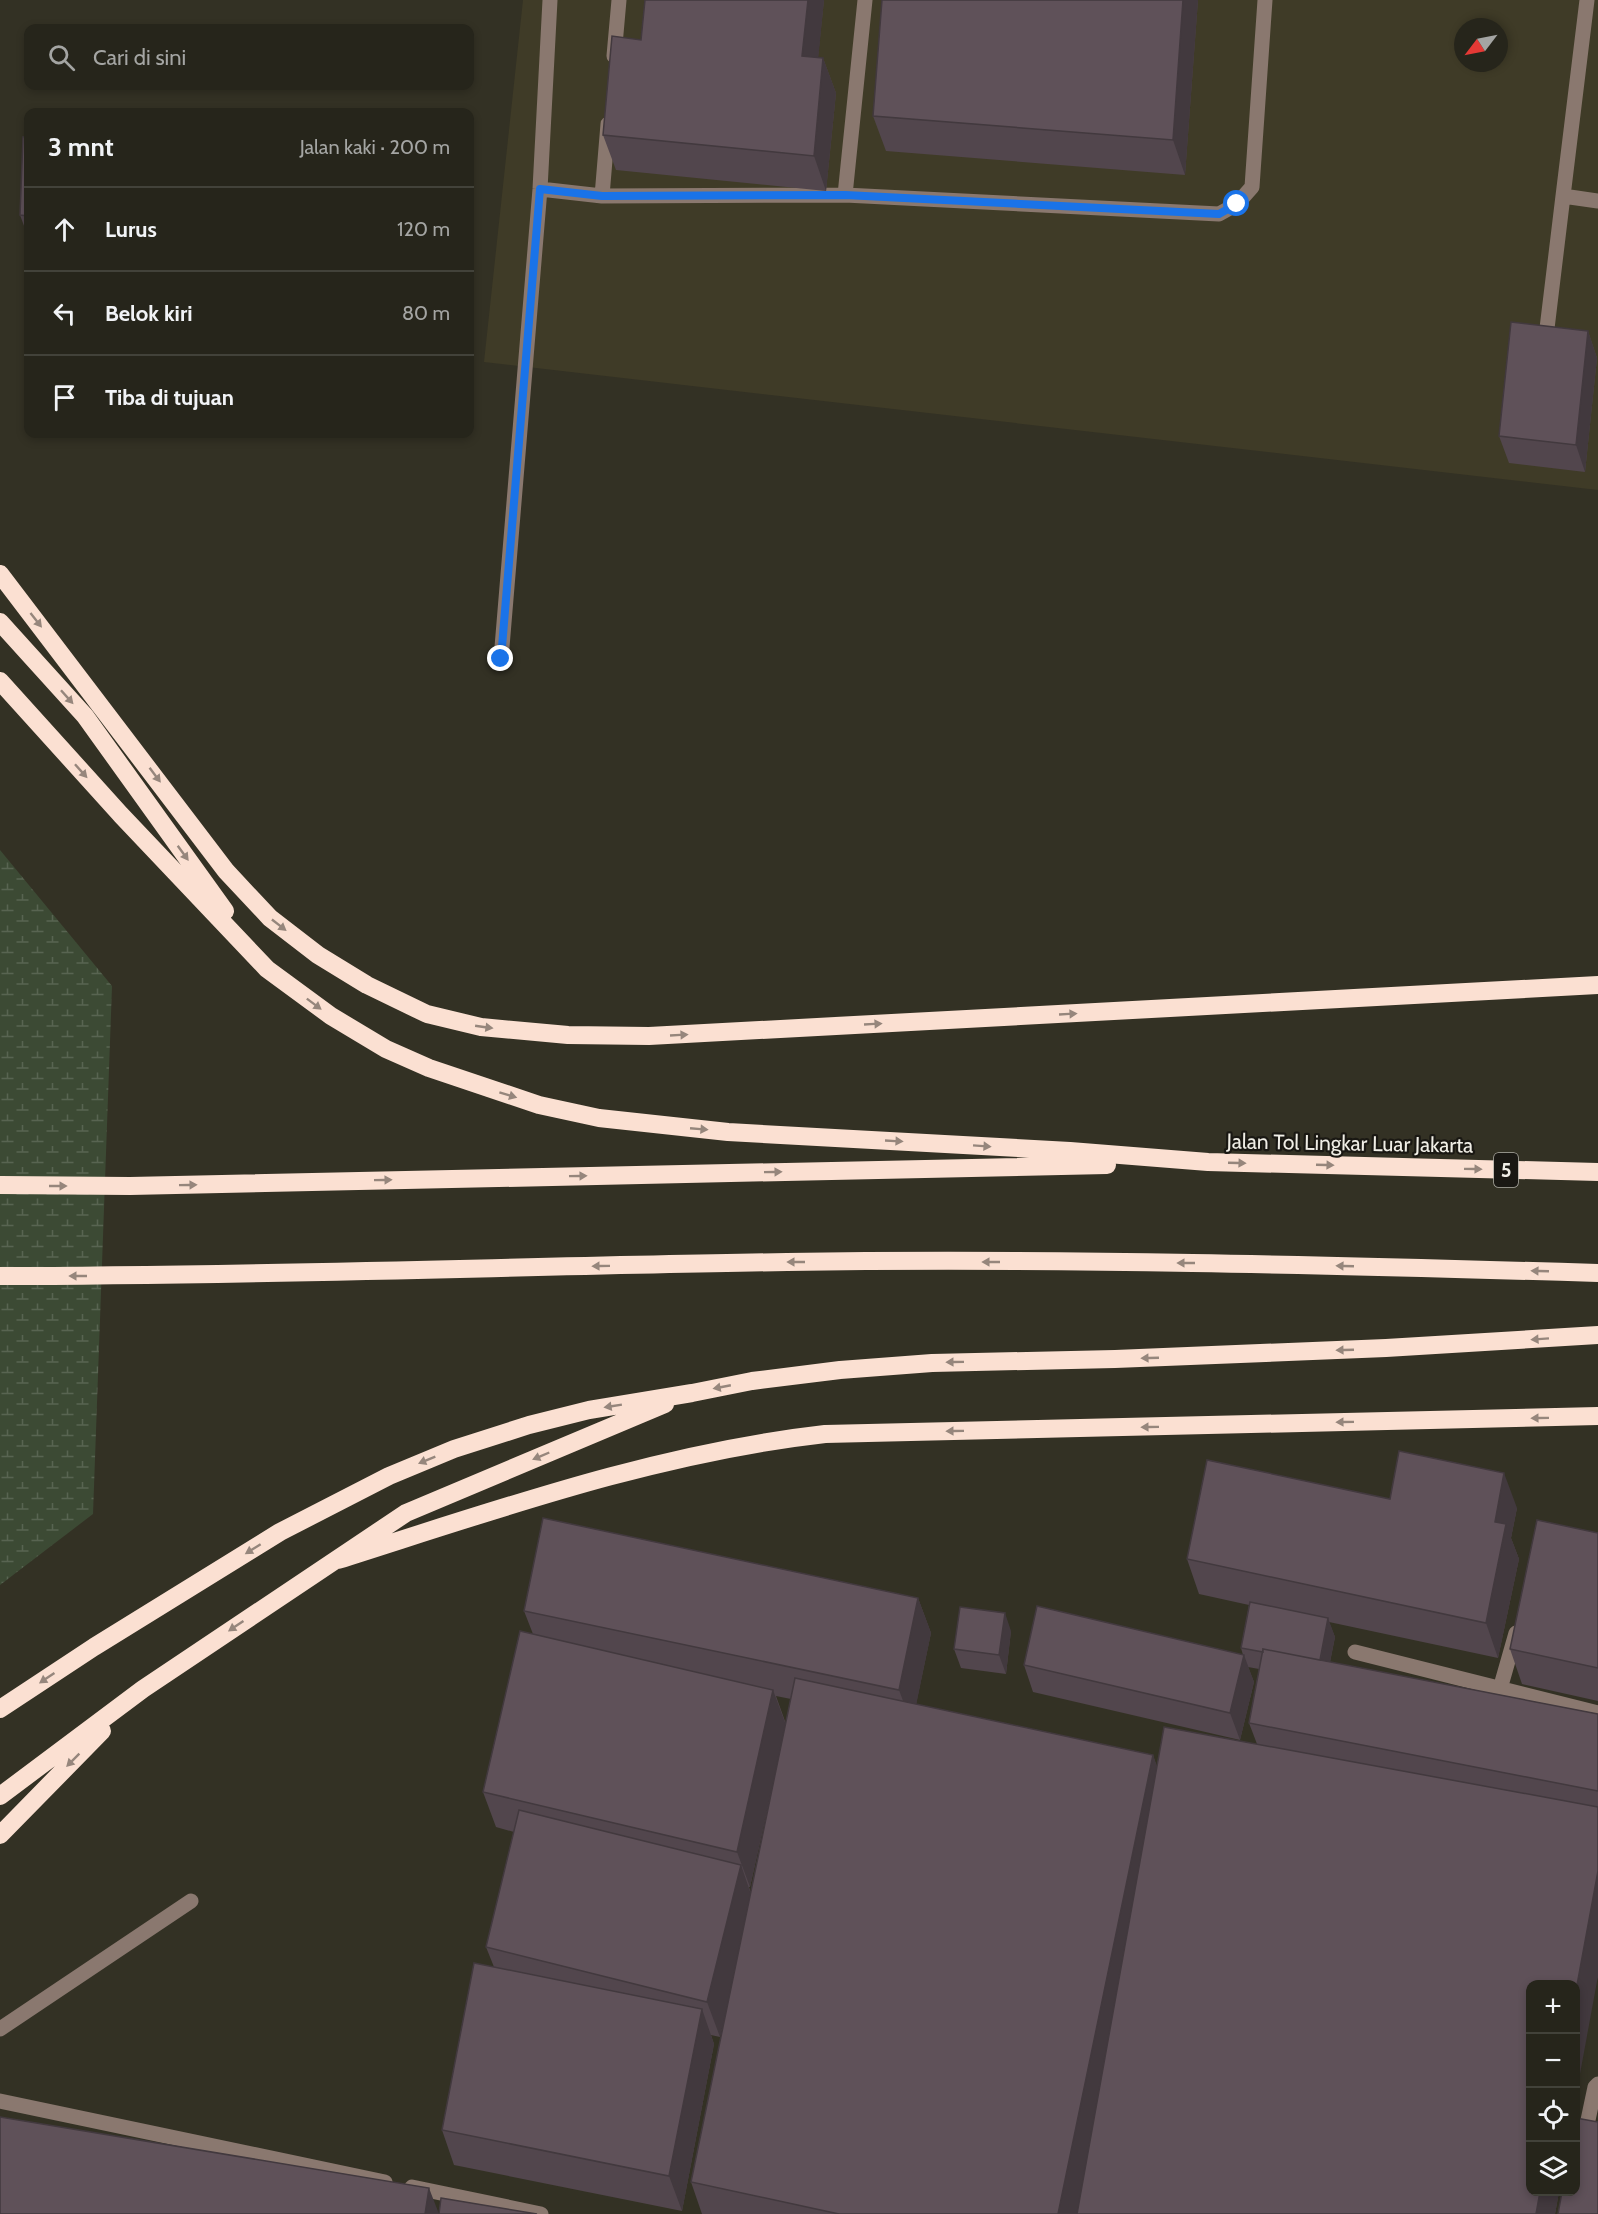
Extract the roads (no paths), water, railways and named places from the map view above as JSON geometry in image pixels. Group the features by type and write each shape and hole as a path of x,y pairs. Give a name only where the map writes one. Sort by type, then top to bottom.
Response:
{"highway":[{"path":"0,574 226,871 270,918 318,955 367,985 427,1014 481,1028 568,1035 649,1036 1598,985"},
{"path":"0,622 85,717 267,969"},
{"path":"0,681 121,815 267,969 331,1017 386,1049 491,1090 539,1105 599,1118 728,1132 1048,1150 1208,1162"},
{"path":"0,1185 130,1186 1208,1162"},
{"name":"Jalan Tol Lingkar Luar Jakarta","path":"1208,1162 1598,1172"},
{"path":"0,1276 136,1276 790,1262 1244,1263 1598,1273"},
{"path":"0,1709 94,1647 280,1532 389,1476 454,1449 529,1425 589,1410 752,1381 840,1370 932,1363 1116,1359 1363,1349 1598,1335"},
{"path":"0,1796 143,1689 406,1513 692,1393"},
{"path":"338,1560 636,1468 755,1443 825,1434 1598,1416"},
{"path":"0,1834 143,1689"}],"lane":[{"path":"501,659 540,189 550,0"},
{"path":"613,69 619,0"},
{"path":"845,195 865,0"},
{"path":"540,189 602,196 845,195 1219,214 1237,204 1252,187 1265,0"},
{"path":"1544,348 1587,0"},
{"path":"602,196 610,104"},
{"path":"1563,196 1598,201"},
{"path":"1500,1689 1520,1620"},
{"path":"1355,1652 1598,1713"},
{"path":"0,2029 191,1901"},
{"path":"1580,2157 1595,2087 1598,2084"},
{"path":"0,2101 541,2214"}]}
